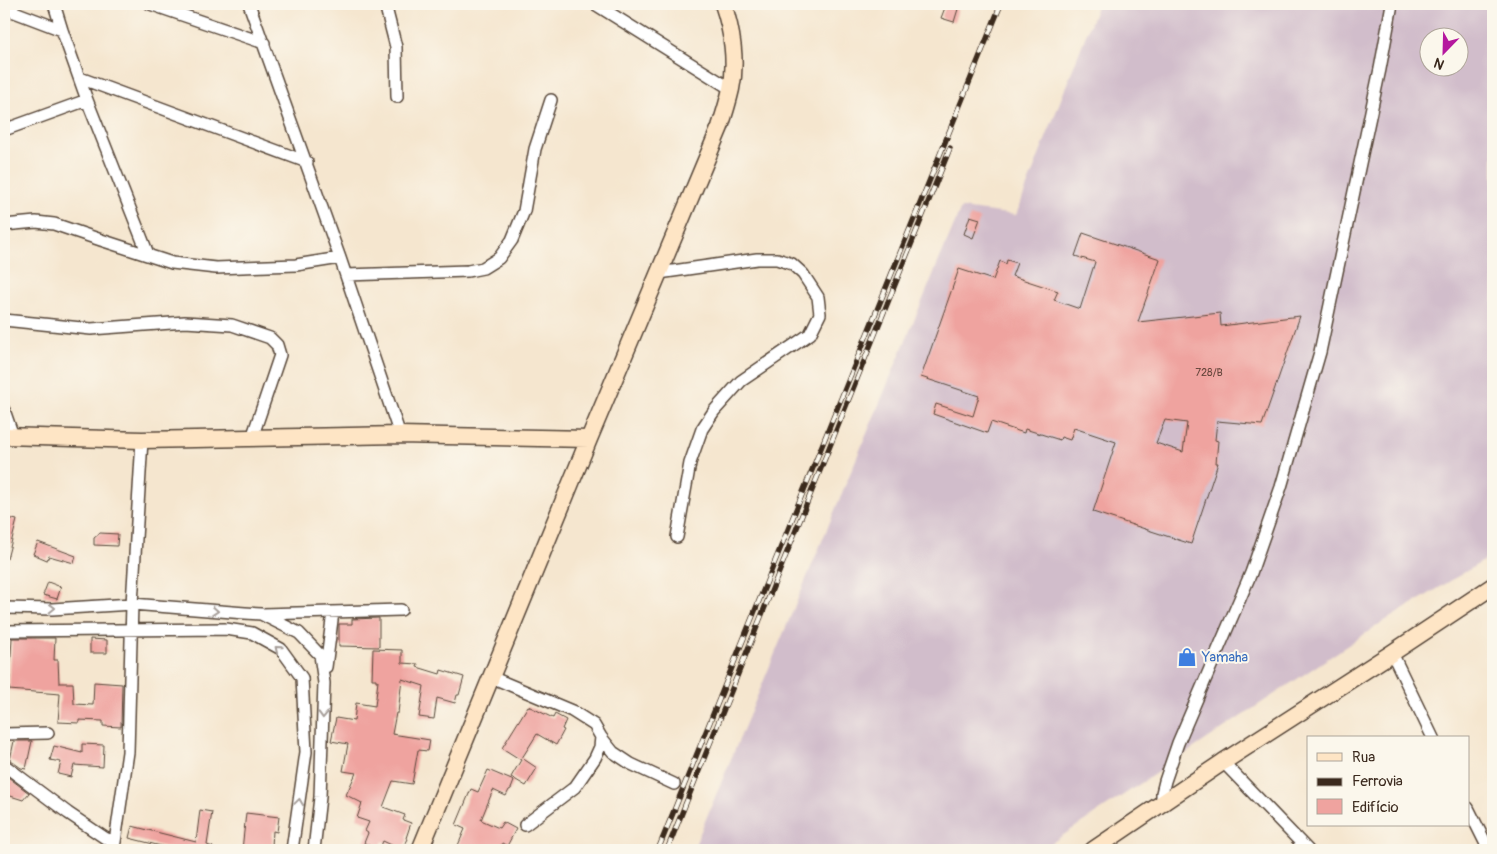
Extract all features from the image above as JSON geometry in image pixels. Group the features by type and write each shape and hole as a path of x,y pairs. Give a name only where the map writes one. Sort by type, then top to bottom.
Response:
{"street":[{"path":"54,4 87,100 148,254"},
{"path":"150,4 264,42"},
{"path":"250,4 307,162 400,435"},
{"path":"385,4 396,46 397,97"},
{"path":"595,4 731,89"},
{"path":"420,850 720,127 731,89 734,68 728,18 723,4"},
{"path":"1162,803 1166,776 1178,743 1252,573 1281,487 1317,361 1374,97 1392,4"},
{"path":"4,8 62,30"},
{"path":"80,78 307,162"},
{"path":"4,130 87,100"},
{"path":"346,275 468,271 483,268 499,258 512,240 524,211 535,149 550,100"},
{"path":"4,225 36,222 54,224 172,263 216,268 296,265 340,258"},
{"path":"659,273 757,259 777,259 792,264 803,274 818,297 820,314 810,334 741,381 714,411 702,429 690,462 676,537"},
{"path":"4,320 91,329 185,322 232,325 270,338 278,345 280,355 252,438"},
{"path":"4,410 8,436 142,440 400,435 589,439"},
{"path":"114,846 128,752 132,604 142,440"},
{"path":"1101,849 1162,803 1223,762 1392,654 1493,586"},
{"path":"4,608 52,609 132,604 261,614 401,610"},
{"path":"314,850 320,797 324,683 333,612"},
{"path":"261,614 299,633 320,655 324,683"},
{"path":"4,631 226,629 252,633 280,649 302,678 306,752 292,850"},
{"path":"1392,654 1433,736"},
{"path":"492,677 572,711 594,725 613,752 631,764 674,784"},
{"path":"4,734 48,733"},
{"path":"525,825 575,787 595,758 600,747 601,737"},
{"path":"306,752 322,752"},
{"path":"1223,762 1308,850"},
{"path":"4,765 114,846"},
{"path":"1470,812 1489,850"}],"shaded area":[{"path":"1098,4 1493,4 1493,555 1378,625 1041,850 693,850 961,208 1016,215"}],"building":[{"path":"946,5 958,9 954,22 941,18"},
{"path":"970,216 980,219 973,238 964,234"},
{"path":"1083,233 1160,259 1138,322 1220,313 1221,326 1300,316 1262,425 1217,421 1215,440 1218,441 1216,463 1218,463 1191,544 1093,512 1116,442 1074,428 1070,440 1061,437 1060,440 1025,429 1024,433 991,422 987,433 933,414 936,404 973,416 979,396 921,377 959,269 993,280 1000,261 1006,264 1007,260 1017,263 1012,276 1058,291 1054,300 1080,309 1095,262 1075,256","holes":["1165,420 1187,423 1183,452 1156,443"]},
{"path":"4,517 17,520 7,559 4,558"},
{"path":"100,533 118,534 117,546 94,545 94,538"},
{"path":"38,542 76,556 74,563 49,556 47,560 33,554"},
{"path":"48,582 61,587 57,599 43,595"},
{"path":"379,618 379,647 339,646 339,624 352,624 352,619"},
{"path":"12,638 55,638 54,660 58,660 59,683 73,683 74,704 93,705 94,682 122,684 121,727 103,726 103,721 79,720 79,723 58,722 60,694 9,690"},
{"path":"90,639 107,640 107,653 90,653"},
{"path":"373,649 402,650 402,663 418,664 417,667 440,674 441,670 464,677 455,703 437,698 434,719 419,717 424,686 402,679 398,713 396,713 392,734 430,740 428,751 418,750 412,784 393,781 383,807 405,815 403,820 411,823 406,838 408,839 402,850 383,841 379,850 364,843 368,833 365,831 369,822 357,818 362,803 346,795 356,773 343,771 348,744 331,741 336,718 354,721 356,703 375,706 378,681 372,679"},
{"path":"528,706 553,718 555,714 566,720 562,729 564,730 556,745 537,734 522,758 537,768 526,786 511,777 521,760 502,748"},
{"path":"14,741 32,741 26,769 21,768 10,760"},
{"path":"82,744 104,745 103,767 74,765 71,777 58,774 61,762 50,760 54,746 82,753"},
{"path":"488,770 514,781 506,796 493,790 481,820 499,828 503,822 516,829 507,846 502,843 499,850 456,850 465,829 456,825 471,789 478,792"},
{"path":"4,774 29,793 23,800 4,794"},
{"path":"200,810 212,812 207,845 213,847 213,850 177,850 129,838 132,826 196,842"},
{"path":"246,813 279,817 277,832 273,831 272,846 267,845 266,850 242,850"}],"railway":[{"path":"658,850 1001,4"},
{"path":"667,850 950,148"}],"place":[{"name":"Yamaha","path":"1187,657"}]}
